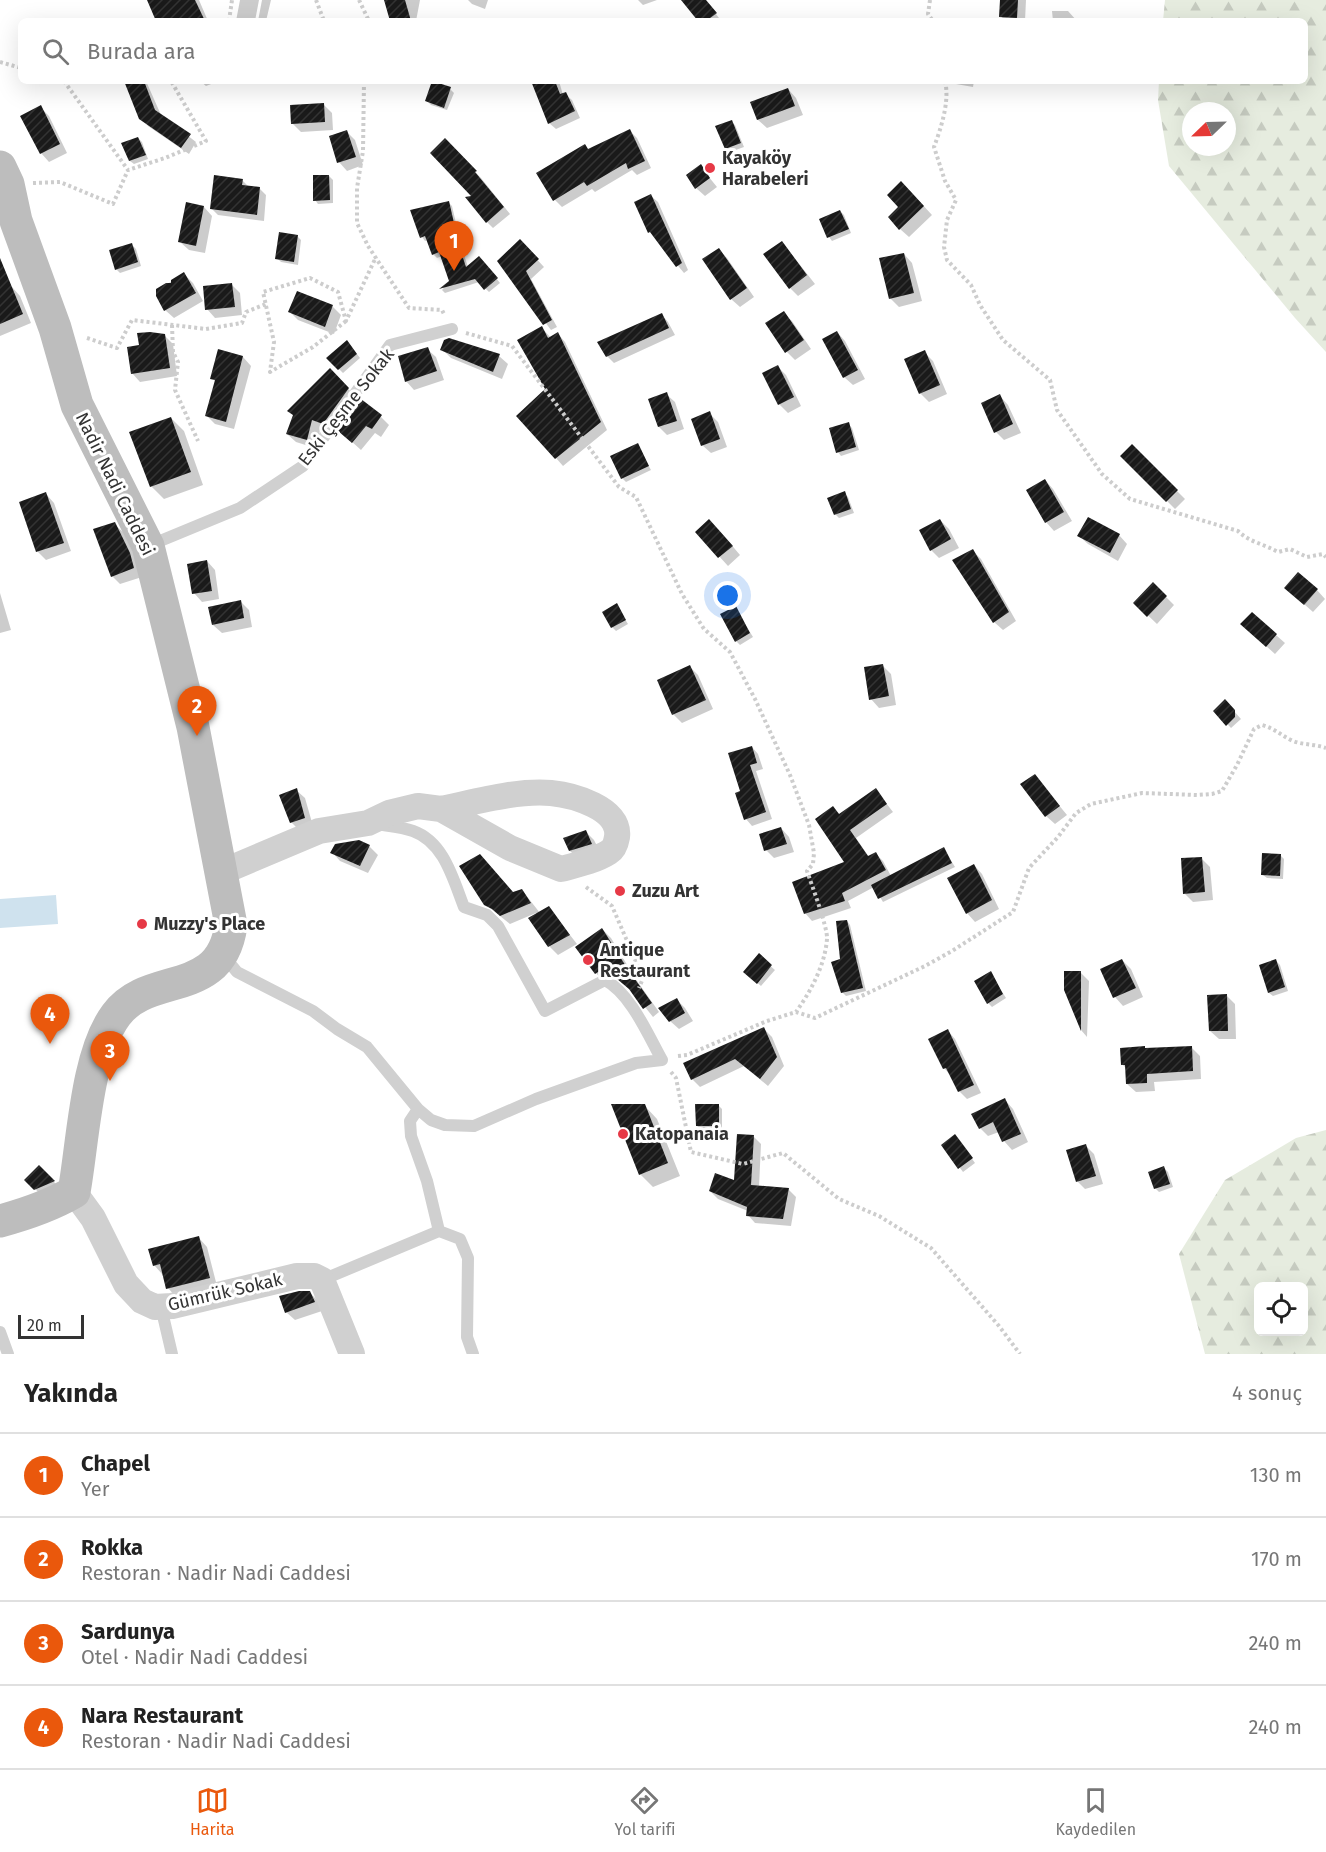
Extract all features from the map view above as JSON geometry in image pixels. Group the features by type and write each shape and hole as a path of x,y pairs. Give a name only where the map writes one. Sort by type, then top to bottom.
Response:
{"street":[{"name":"Nadir Nadi Caddesi","path":"4,175 8,221 55,327 77,405 148,546 193,727 222,872 231,925 229,942 223,955"},
{"path":"222,872 319,831 368,823 389,813 418,806 441,809 490,799 551,794 601,807 612,818 618,832 616,843 610,852 587,862 561,869 510,848 441,809"},
{"path":"0,1221 36,1211 74,1192 90,1090 101,1044 117,1013 129,1002 144,994 195,976 210,968 223,955"},
{"name":"Gümrük Sokak","path":"74,1192 93,1218 126,1284 142,1301 155,1307 297,1276 314,1275 322,1280"},
{"path":"322,1280 351,1354"}],"lane":[{"name":"Eski Çeşme Sokak","path":"148,546 240,508 303,466 390,345 452,329"},
{"path":"223,955 237,972 313,1011 367,1047 418,1109 431,1120 445,1125 474,1126 636,1063 662,1060 632,1007 612,984 605,980 545,1011 498,926 487,915 464,907 445,859 431,843 415,831 368,823"},
{"path":"418,1109 410,1121 411,1136 427,1180 439,1232"},
{"path":"322,1280 439,1232 460,1239 468,1258 467,1337 473,1354"},
{"path":"161,1307 171,1354"},
{"path":"0,1332 8,1354"}],"path":[{"path":"229,18 232,0"},
{"path":"316,0 323,18"},
{"path":"358,0 367,18"},
{"path":"930,0 928,14 931,18"},
{"path":"0,62 18,67"},
{"path":"66,84 128,170"},
{"path":"4,175 60,182 113,204 128,170 206,141 173,84"},
{"path":"364,84 363,151 357,188 357,223 368,246 409,308 442,310 452,329 512,346 619,487 636,497 682,594 704,629 730,652 755,699 790,775 808,825 813,864 807,871 828,937 810,991 796,1012"},
{"path":"946,84 947,90 939,134 934,147 945,181 956,200 947,220 944,247 947,260 970,285 1003,340 1050,380 1057,410 1102,474 1130,499 1238,531 1247,540 1262,543 1278,552 1290,549 1307,557 1323,554 1326,557"},
{"path":"346,321 338,292 310,278 262,292 274,342 270,372 312,347 346,321 376,256"},
{"path":"55,327 117,348 132,320 206,329 242,323 246,312 266,304"},
{"path":"172,325 173,352 178,362 176,390 198,441"},
{"path":"1020,1354 999,1326 931,1248 879,1216 839,1199 783,1153 743,1164 691,1152 676,1078 662,1060 687,1055 767,1021 796,1012 815,1018 925,966 1013,912 1029,868 1058,837 1076,813 1091,804 1142,793 1197,795 1221,791 1237,765 1254,729 1262,725 1295,742 1326,748"},
{"path":"561,869 612,906 643,978 632,1007"}],"green space":[{"path":"1165,0 1326,0 1326,352 1295,318 1169,166 1158,100 1159,84 1308,84 1308,18 1163,18"},
{"path":"1326,1130 1326,1354 1205,1354 1179,1254 1225,1180 1296,1138"}],"water":[{"path":"56,895 58,924 0,928 0,899"}],"building":[{"path":"147,0 195,0 204,18 155,18"},
{"path":"384,0 405,0 410,18 389,18"},
{"path":"681,0 706,0 717,13 710,18 696,18"},
{"path":"1000,0 1018,0 1017,18 999,17"},
{"path":"125,84 145,84 155,110 191,134 181,148 139,119"},
{"path":"431,84 451,87 444,108 425,101"},
{"path":"532,84 556,84 560,94 566,92 575,111 548,124"},
{"path":"788,88 795,106 757,120 750,102"},
{"path":"324,103 325,122 291,124 290,105"},
{"path":"41,105 60,144 40,154 20,116"},
{"path":"732,120 741,143 725,149 715,126"},
{"path":"630,129 645,161 628,169 626,163 587,186 584,182 553,201 536,173 585,144 588,149"},
{"path":"347,130 356,157 337,163 329,136"},
{"path":"138,137 146,155 129,161 121,143"},
{"path":"445,138 477,171 475,172 504,207 486,223 465,197 471,196 430,153"},
{"path":"701,164 710,178 695,189 686,175"},
{"path":"214,175 243,179 242,185 260,187 257,215 210,209"},
{"path":"313,175 329,175 330,200 313,201"},
{"path":"901,181 924,206 899,230 888,217 898,207 887,195"},
{"path":"651,194 682,263 676,267 650,232 648,233 634,202"},
{"path":"449,201 459,245 450,252 460,249 466,267 479,256 498,278 484,290 475,279 439,289 449,281 439,252 432,255 425,236 420,238 410,210"},
{"path":"186,202 204,206 196,246 178,242"},
{"path":"840,210 849,229 827,238 819,219"},
{"path":"279,232 298,235 294,262 275,259"},
{"path":"520,239 539,259 526,271 552,320 543,325 497,261"},
{"path":"782,241 807,275 789,289 763,254"},
{"path":"132,243 138,262 115,270 109,250"},
{"path":"719,248 747,288 730,300 702,259"},
{"path":"904,253 914,293 889,299 879,258"},
{"path":"0,258 23,314 0,324"},
{"path":"184,272 196,293 164,311 156,296 156,289 166,283 171,283 171,280"},
{"path":"232,283 235,307 205,310 203,286"},
{"path":"297,291 333,305 325,327 288,312"},
{"path":"784,311 804,340 785,353 765,323"},
{"path":"662,313 669,328 606,357 597,342"},
{"path":"542,326 548,338 558,332 601,422 555,459 516,416 545,389 517,340"},
{"path":"837,331 858,370 843,378 822,339"},
{"path":"137,333 165,334 170,368 131,374 127,347 139,345"},
{"path":"449,338 500,354 493,372 440,350 444,340"},
{"path":"347,340 357,354 338,370 326,358"},
{"path":"428,347 437,371 405,382 398,356"},
{"path":"218,349 243,356 226,422 205,416 215,380 210,379"},
{"path":"925,350 940,385 919,394 904,359"},
{"path":"778,365 794,397 778,405 762,373"},
{"path":"330,368 349,388 323,424 312,420 307,440 286,434 293,415 287,411"},
{"path":"667,392 677,421 658,427 648,399"},
{"path":"1000,394 1013,424 994,433 981,403"},
{"path":"361,399 382,415 372,429 366,426 352,443 338,431"},
{"path":"710,411 720,439 701,446 691,419"},
{"path":"171,417 191,472 150,487 129,432"},
{"path":"849,422 856,447 836,453 829,428"},
{"path":"638,443 649,466 621,479 610,456"},
{"path":"1132,444 1178,490 1166,502 1120,456"},
{"path":"1045,479 1064,512 1045,523 1026,490"},
{"path":"845,491 851,509 834,515 827,498"},
{"path":"46,492 64,543 36,552 19,502"},
{"path":"1088,517 1120,534 1110,553 1077,536"},
{"path":"709,519 733,546 718,558 695,532"},
{"path":"940,519 951,539 930,551 919,530"},
{"path":"115,522 130,553 134,568 111,577 93,529"},
{"path":"973,549 1009,612 993,623 952,560"},
{"path":"207,560 212,591 192,594 187,564"},
{"path":"1298,572 1318,589 1304,605 1284,588"},
{"path":"1153,582 1167,596 1147,617 1133,603"},
{"path":"241,600 244,618 212,625 208,607"},
{"path":"617,603 626,620 611,628 602,612"},
{"path":"736,606 750,633 735,642 720,614"},
{"path":"1252,612 1277,634 1266,647 1240,624"},
{"path":"883,664 889,696 869,700 864,667"},
{"path":"690,665 706,700 672,715 657,680"},
{"path":"1225,699 1235,710 1235,717 1226,726 1213,711"},
{"path":"752,746 757,763 750,765 766,812 744,820 735,793 740,791 728,753"},
{"path":"1035,774 1060,806 1045,817 1020,784"},
{"path":"297,788 305,818 290,823 279,795"},
{"path":"876,788 887,804 850,830 868,856 876,852 886,870 842,893 845,901 804,914 792,882 844,862 815,819 833,806 839,814"},
{"path":"781,827 787,844 764,851 759,834"},
{"path":"586,830 592,844 569,851 563,838"},
{"path":"359,840 370,845 360,866 330,853 335,844"},
{"path":"944,847 952,863 878,899 871,885"},
{"path":"1262,853 1281,854 1280,876 1261,875"},
{"path":"480,854 513,892 522,889 531,903 500,916 484,905 459,866"},
{"path":"1202,857 1205,892 1183,894 1181,858"},
{"path":"974,864 992,900 966,914 947,878"},
{"path":"549,906 570,935 548,947 528,918"},
{"path":"847,920 863,988 841,993 831,962 840,959 836,921"},
{"path":"602,928 652,1003 643,1009 629,989 604,968 595,974 575,947"},
{"path":"759,953 772,965 757,984 743,972"},
{"path":"1122,959 1136,988 1113,998 1100,969"},
{"path":"1276,959 1285,987 1268,993 1259,965"},
{"path":"991,971 1003,994 987,1004 974,981"},
{"path":"1064,971 1081,971 1081,1031 1064,990"},
{"path":"1227,994 1228,1031 1209,1031 1207,995"},
{"path":"677,998 685,1013 669,1022 658,1008"},
{"path":"764,1027 777,1057 760,1079 735,1059 691,1080 683,1063"},
{"path":"948,1029 974,1085 958,1092 928,1039"},
{"path":"1145,1046 1145,1048 1192,1046 1193,1071 1147,1074 1147,1083 1126,1084 1125,1065 1121,1065 1120,1048"},
{"path":"1005,1098 1021,1134 1002,1142 993,1122 979,1129 971,1114"},
{"path":"611,1104 645,1104 668,1163 639,1175"},
{"path":"695,1104 719,1104 719,1126 696,1126"},
{"path":"737,1134 754,1135 751,1185 789,1188 783,1219 746,1216 747,1207 709,1191 715,1173 734,1180"},
{"path":"955,1134 973,1158 958,1169 941,1145"},
{"path":"1086,1144 1096,1176 1076,1182 1066,1150"},
{"path":"39,1165 55,1181 34,1190 24,1180"},
{"path":"1164,1166 1170,1184 1154,1189 1148,1172"},
{"path":"199,1236 210,1278 166,1289 160,1264 153,1266 148,1249"},
{"path":"310,1291 315,1302 285,1313 279,1296"}],"place":[{"name":"Kayaköy Harabeleri","path":"710,168"},
{"name":"Chapel","path":"454,271"},
{"name":"Rokka","path":"197,736"},
{"name":"Zuzu Art","path":"620,891"},
{"name":"Muzzy's Place","path":"142,924"},
{"name":"Antique Restaurant","path":"588,960"},
{"name":"Nara Restaurant","path":"50,1044"},
{"name":"Sardunya","path":"110,1081"},
{"name":"Katopanaia","path":"623,1134"}]}
